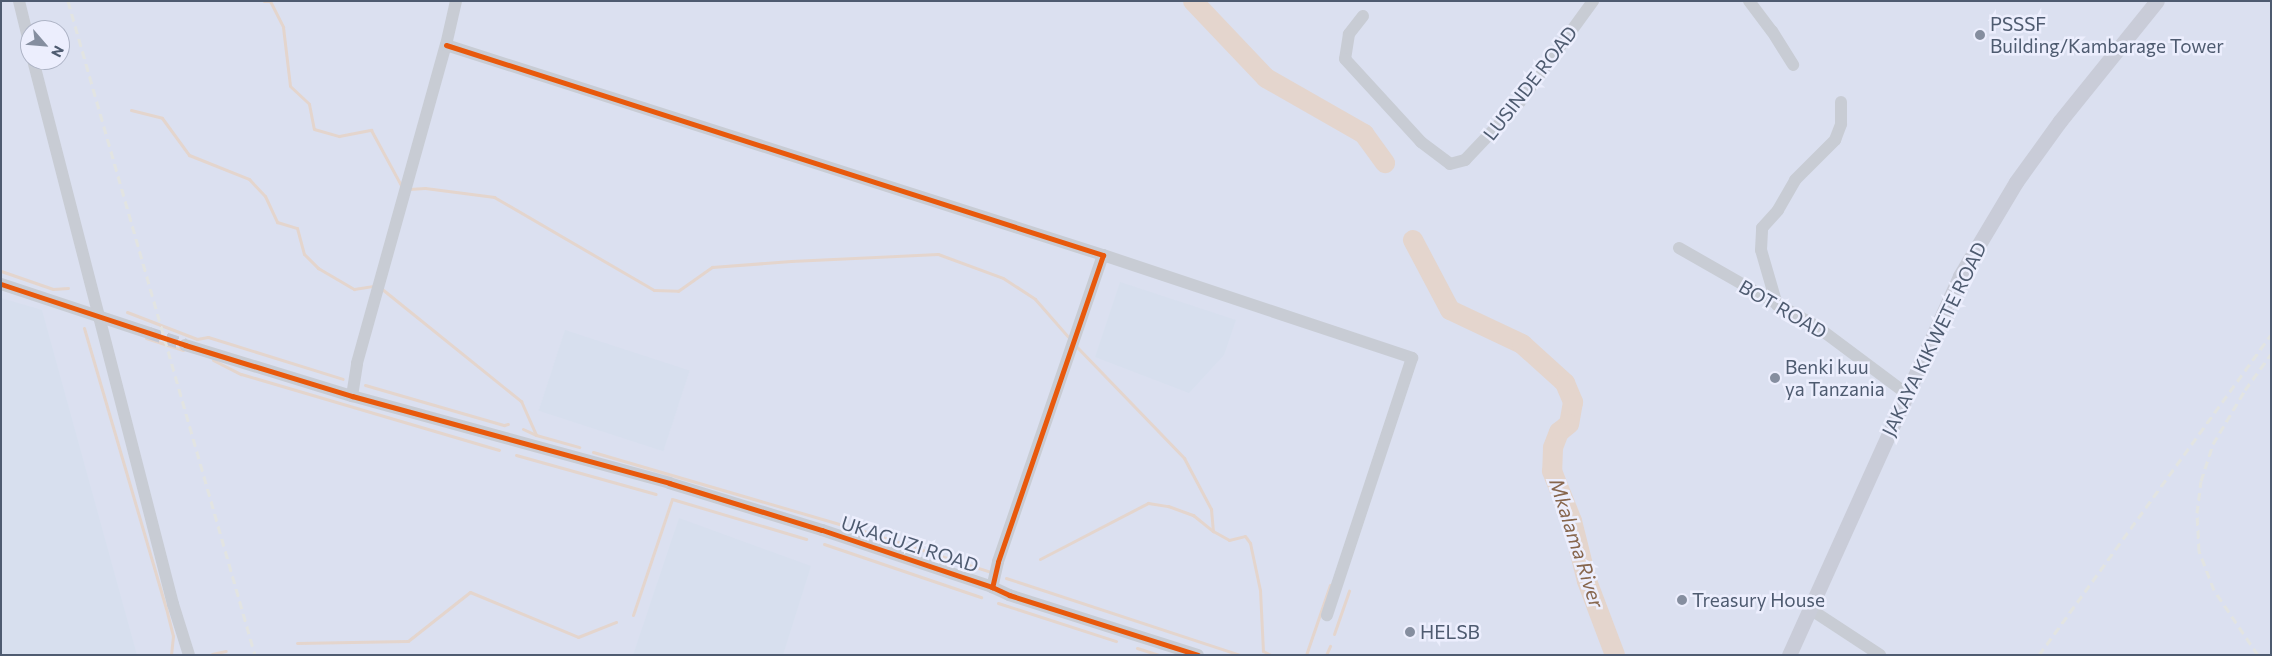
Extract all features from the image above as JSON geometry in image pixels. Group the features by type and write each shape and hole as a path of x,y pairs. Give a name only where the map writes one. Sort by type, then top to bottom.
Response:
{"main road":[{"name":"JAKAYA KIKWETE ROAD","path":"1789,655 1960,276 2016,182 2060,121 2157,1"}],"street":[{"path":"18,1 23,20"},
{"path":"352,396 357,363 375,294 446,45 456,1"},
{"name":"LUSINDE ROAD","path":"1363,16 1349,34 1345,59 1421,142 1450,164 1465,160 1519,103 1593,1"},
{"path":"1749,1 1772,31 1793,65"},
{"path":"446,45 1102,254 1412,358 1327,615"},
{"path":"37,70 173,604 189,655"},
{"path":"1777,305 1761,250 1762,228 1778,210 1795,180 1835,140 1841,124 1841,102"},
{"name":"BOT ROAD","path":"1679,248 1816,326 1907,394"},
{"path":"992,587 998,562 1102,254"},
{"path":"1,284 149,333"},
{"name":"UKAGUZI ROAD","path":"185,345 352,396 669,483 822,530 992,587 1009,595 1198,655"},
{"path":"1810,609 1880,655"}],"shaded area":[{"path":"1,1 2271,1 2271,655 1,655"},
{"path":"1120,282 1236,320 1224,355 1189,393 1095,357"},
{"path":"1,298 42,310 137,655 1,655"},
{"path":"565,330 690,370 663,451 539,411"},
{"path":"679,518 811,566 783,655 633,655"}],"waterway":[{"path":"264,1 270,1 283,27 290,86 309,104 314,129 339,136 371,130 402,187"},
{"name":"Mkalama River","path":"1193,1 1266,78 1364,134 1385,163"},
{"path":"131,110 162,118 189,155 249,179 265,196 277,222 297,228 304,254 318,268 354,289 374,286"},
{"path":"409,189 425,188 494,197 654,290 678,291 712,267 938,254 1003,278 1035,299 1070,339"},
{"name":"Mkalama River","path":"1413,240 1450,310 1522,344 1565,383 1573,402 1569,424 1559,432 1553,448 1552,471 1572,521 1587,581 1615,655"},
{"path":"1,271 53,289 68,288"},
{"path":"382,289 521,401 536,435"},
{"path":"127,312 197,339 208,337 343,379"},
{"path":"84,328 166,608 173,636 171,655"},
{"path":"146,338 183,350"},
{"path":"1076,346 1184,458 1211,509 1213,531 1229,540 1245,536 1250,543 1260,590 1263,651 1271,655"},
{"path":"213,360 241,374 499,450"},
{"path":"365,385 504,425 508,424"},
{"path":"523,429 536,435 579,447"},
{"path":"593,452 843,525"},
{"path":"516,455 656,494"},
{"path":"633,615 672,499 806,539"},
{"path":"1040,559 1148,503 1168,506 1193,515 1213,531"},
{"path":"857,529 991,572"},
{"path":"824,544 981,597"},
{"path":"1006,578 1240,655"},
{"path":"1306,655 1330,585"},
{"path":"1334,634 1349,591"},
{"path":"297,643 408,641 470,592 578,637 616,622"},
{"path":"998,603 1116,641"},
{"path":"1326,655 1330,646"},
{"path":"1137,648 1158,655"},
{"path":"212,654 226,651"}],"tunnel":[{"path":"149,333 185,345"}],"railway":[{"path":"68,1 255,655"},
{"path":"2039,655 2271,335"},
{"path":"2258,655 2214,590 2199,551 2197,513 2201,481 2213,444 2245,390 2271,354"}],"cycle path":[{"path":"446,45 1103,255 998,562 992,587"},
{"path":"1,284 185,345 352,396 669,483 822,530 992,587 1009,595 1198,655"}],"place":[{"name":"PSSSF Building/Kambarage Tower","path":"1980,35"},
{"name":"Benki kuu ya Tanzania","path":"1775,378"},
{"name":"Treasury House","path":"1682,600"},
{"name":"HELSB","path":"1410,632"}]}
